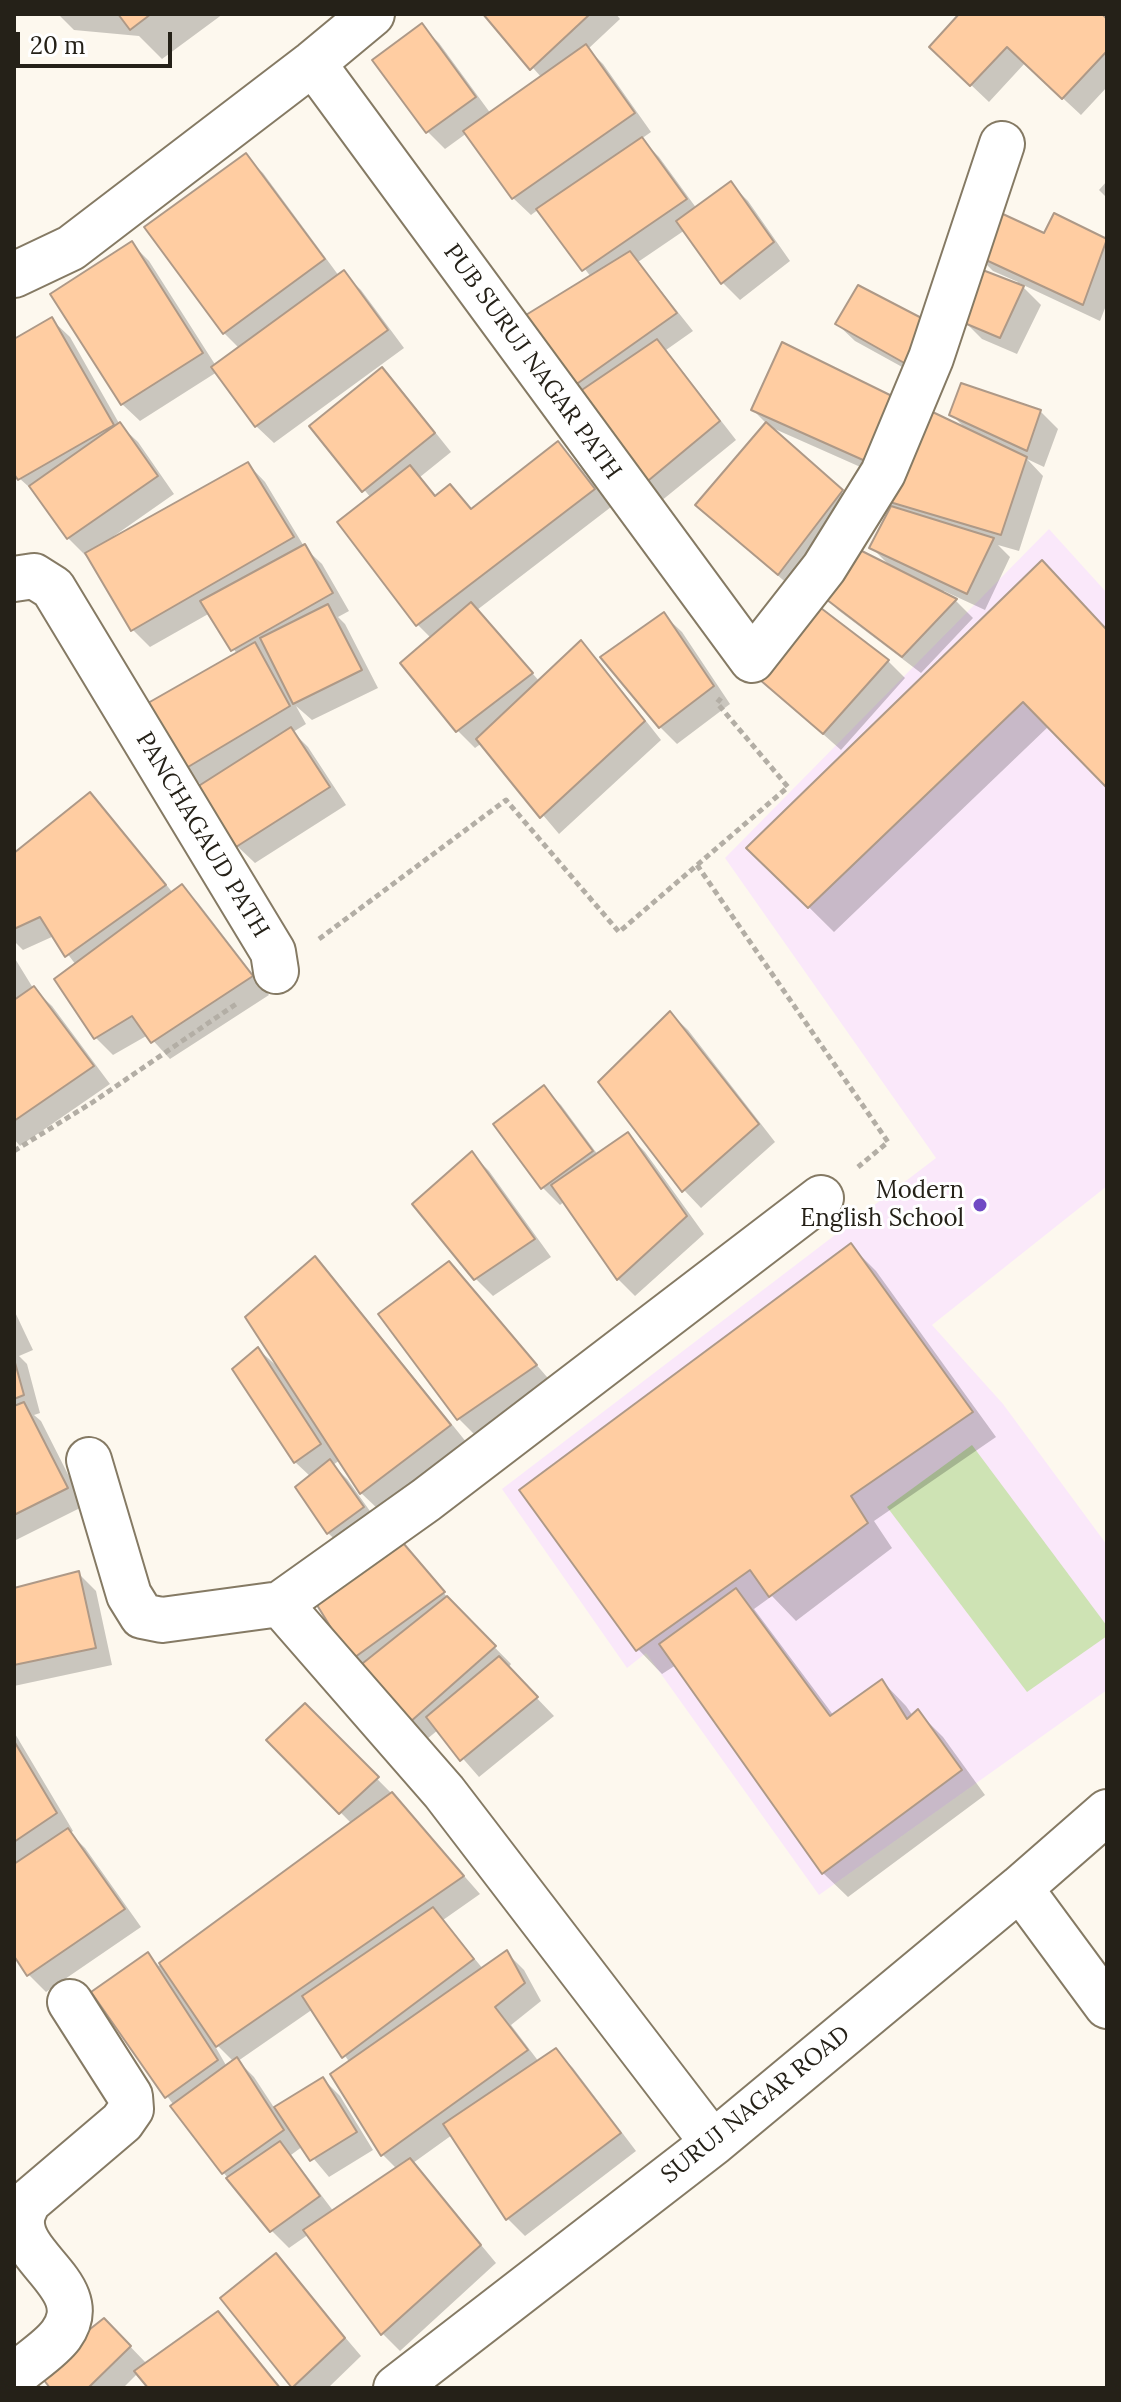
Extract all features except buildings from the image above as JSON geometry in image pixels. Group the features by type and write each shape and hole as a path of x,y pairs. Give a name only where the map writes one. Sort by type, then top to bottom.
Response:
{"street":[{"path":"14,275 71,248 313,63 372,14"},
{"name":"PUB SURUJ NAGAR PATH","path":"313,63 752,660"},
{"path":"752,660 824,568 883,473 931,358 1002,144"},
{"name":"PANCHAGAUD PATH","path":"14,579 34,576 53,588 273,952 276,971"},
{"path":"89,1460 129,1595 142,1616 162,1620 280,1604 426,1500 821,1198"},
{"path":"280,1604 444,1792 713,2143"},
{"name":"SURUJ NAGAR ROAD","path":"396,2388 713,2143 1107,1812"},
{"path":"1020,1888 1107,2006"},
{"path":"14,2376 61,2335 70,2314 70,2301 25,2236 22,2219 28,2202 122,2122 131,2109 130,2096 70,2002"}],"path":[{"path":"14,1151 93,1102 266,983 276,971 506,800 619,932 788,787 717,703 752,660"},
{"path":"697,865 888,1142 821,1198"}],"shaded area":[{"name":"Modern English School","path":"1049,529 1107,593 1107,1186 932,1325 1003,1404 1107,1545 1107,1690 819,1895 646,1653 627,1668 502,1489 936,1158 725,858"}],"green space":[{"path":"972,1445 1107,1626 1107,1636 1027,1692 887,1507"}],"place":[{"name":"Modern English School","path":"980,1205"}]}
